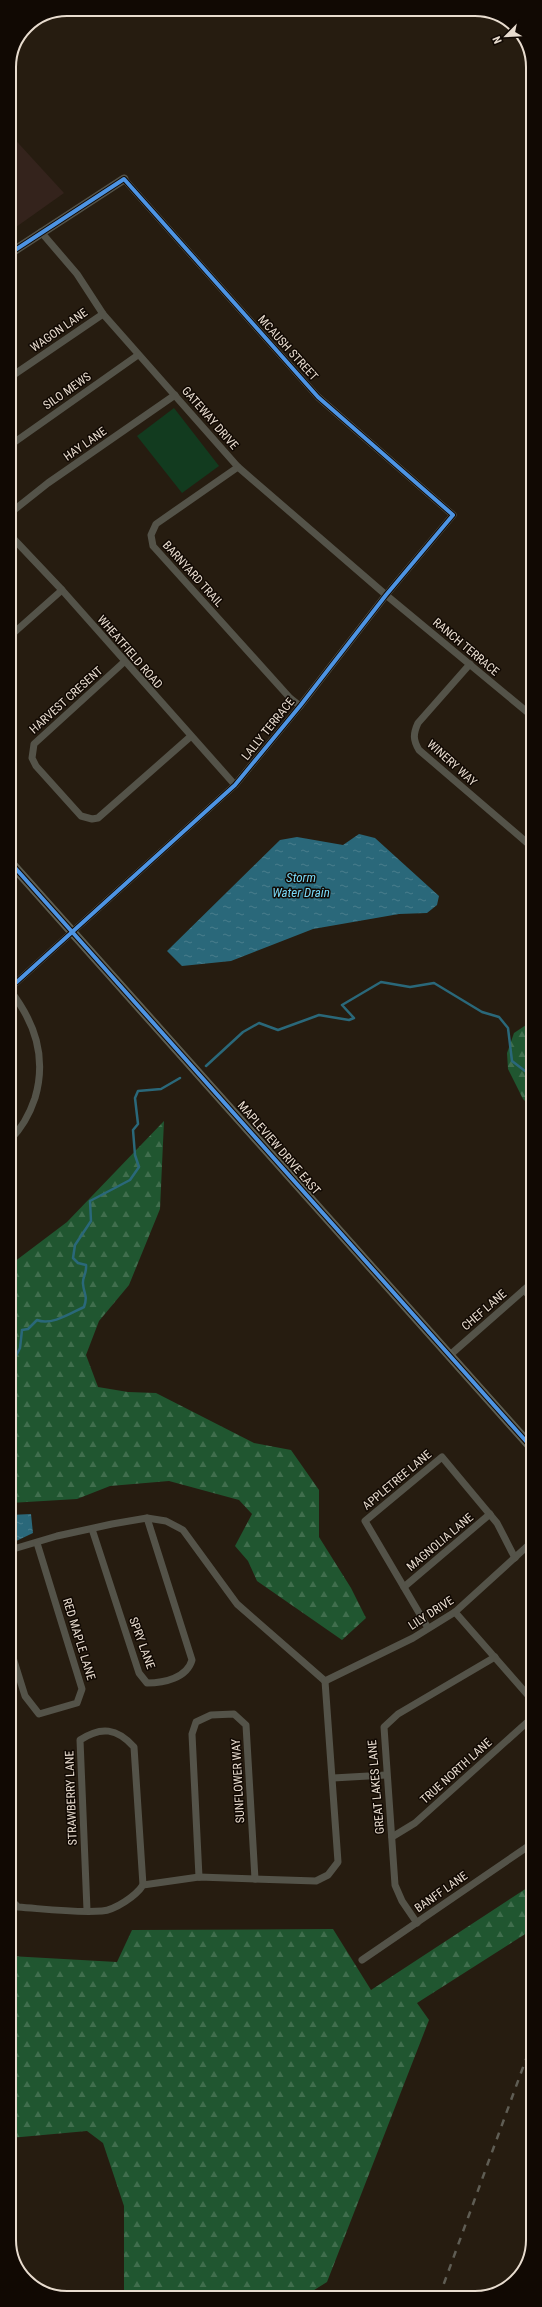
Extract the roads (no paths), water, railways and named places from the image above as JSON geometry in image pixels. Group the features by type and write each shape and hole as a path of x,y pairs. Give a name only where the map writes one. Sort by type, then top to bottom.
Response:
{"main road":[{"name":"MAPLEVIEW DRIVE EAST","path":"16,869 526,1441"}],"street":[{"path":"16,249 124,179"},
{"name":"MCAUSH STREET","path":"124,179 318,397 453,515"},
{"name":"GATEWAY DRIVE","path":"41,232 78,274 103,314 238,467 386,595"},
{"name":"WAGON LANE","path":"16,373 103,314"},
{"name":"SILO MEWS","path":"16,441 138,354"},
{"name":"HAY LANE","path":"16,508 48,483 175,395"},
{"name":"BARNYARD TRAIL","path":"238,467 156,524 151,535 153,546 284,692 300,706"},
{"name":"LALLY TERRACE","path":"16,984 235,785 300,706 386,595 453,515"},
{"name":"WHEATFIELD ROAD","path":"16,541 62,590 190,737 235,785"},
{"path":"16,631 62,590"},
{"name":"RANCH TERRACE","path":"386,595 526,711"},
{"name":"HARVEST CRESENT","path":"124,662 34,744 32,758 36,766 81,816 92,819 98,818 190,737"},
{"name":"WINERY WAY","path":"470,664 418,723 414,732 414,741 419,750 526,842"},
{"path":"16,997 34,1030 40,1054 38,1084 30,1112 16,1132"},
{"name":"CHEF LANE","path":"450,1355 524,1290"},
{"name":"APPLETREE LANE","path":"428,1628 365,1521 442,1457 497,1523 515,1558"},
{"name":"MAGNOLIA LANE","path":"404,1587 490,1514"},
{"path":"16,1548 57,1536 147,1518 166,1521 183,1530 237,1604 325,1681 338,1862 328,1876 316,1881 199,1877 143,1885 139,1890 123,1902 103,1911 18,1907 16,1905"},
{"name":"SPRY LANE","path":"92,1529 139,1673 147,1683 156,1683 180,1676 190,1668 192,1660 147,1518"},
{"name":"RED MAPLE LANE","path":"16,1667 25,1696 39,1714 77,1703 82,1688 37,1543"},
{"name":"LILY DRIVE","path":"325,1681 428,1628 455,1612 526,1548"},
{"path":"455,1612 526,1693"},
{"name":"GREAT LAKES LANE","path":"417,1923 397,1892 383,1732 387,1723 495,1658"},
{"name":"SUNFLOWER WAY","path":"199,1877 192,1734 196,1722 211,1715 234,1714 246,1725 255,1879"},
{"name":"TRUE NORTH LANE","path":"392,1837 415,1823 526,1723"},
{"name":"STRAWBERRY LANE","path":"87,1910 80,1740 92,1732 112,1730 126,1738 134,1747 143,1885"},
{"path":"333,1778 386,1775"},
{"name":"BANFF LANE","path":"362,1960 526,1848"}],"water":[{"name":"Storm Water Drain","path":"359,834 375,838 439,896 437,905 427,913 399,914 313,929 231,961 182,966 167,951 280,840 297,837 343,845"},
{"path":"31,1514 33,1533 16,1541 16,1515"}],"waterway":[{"path":"206,1066 243,1032 259,1023 278,1030 319,1015 349,1020 354,1018 342,1005 381,982 410,987 434,983 482,1012 499,1017 508,1028 512,1061 526,1071"},
{"path":"16,1356 20,1348 22,1330 28,1329 37,1320 55,1320 84,1307 86,1297 83,1282 86,1265 78,1263 73,1258 75,1245 91,1221 90,1201 130,1180 139,1167 135,1155 133,1130 138,1124 135,1098 138,1091 161,1089 180,1078"}],"railway":[{"path":"441,2291 526,2059"}]}
